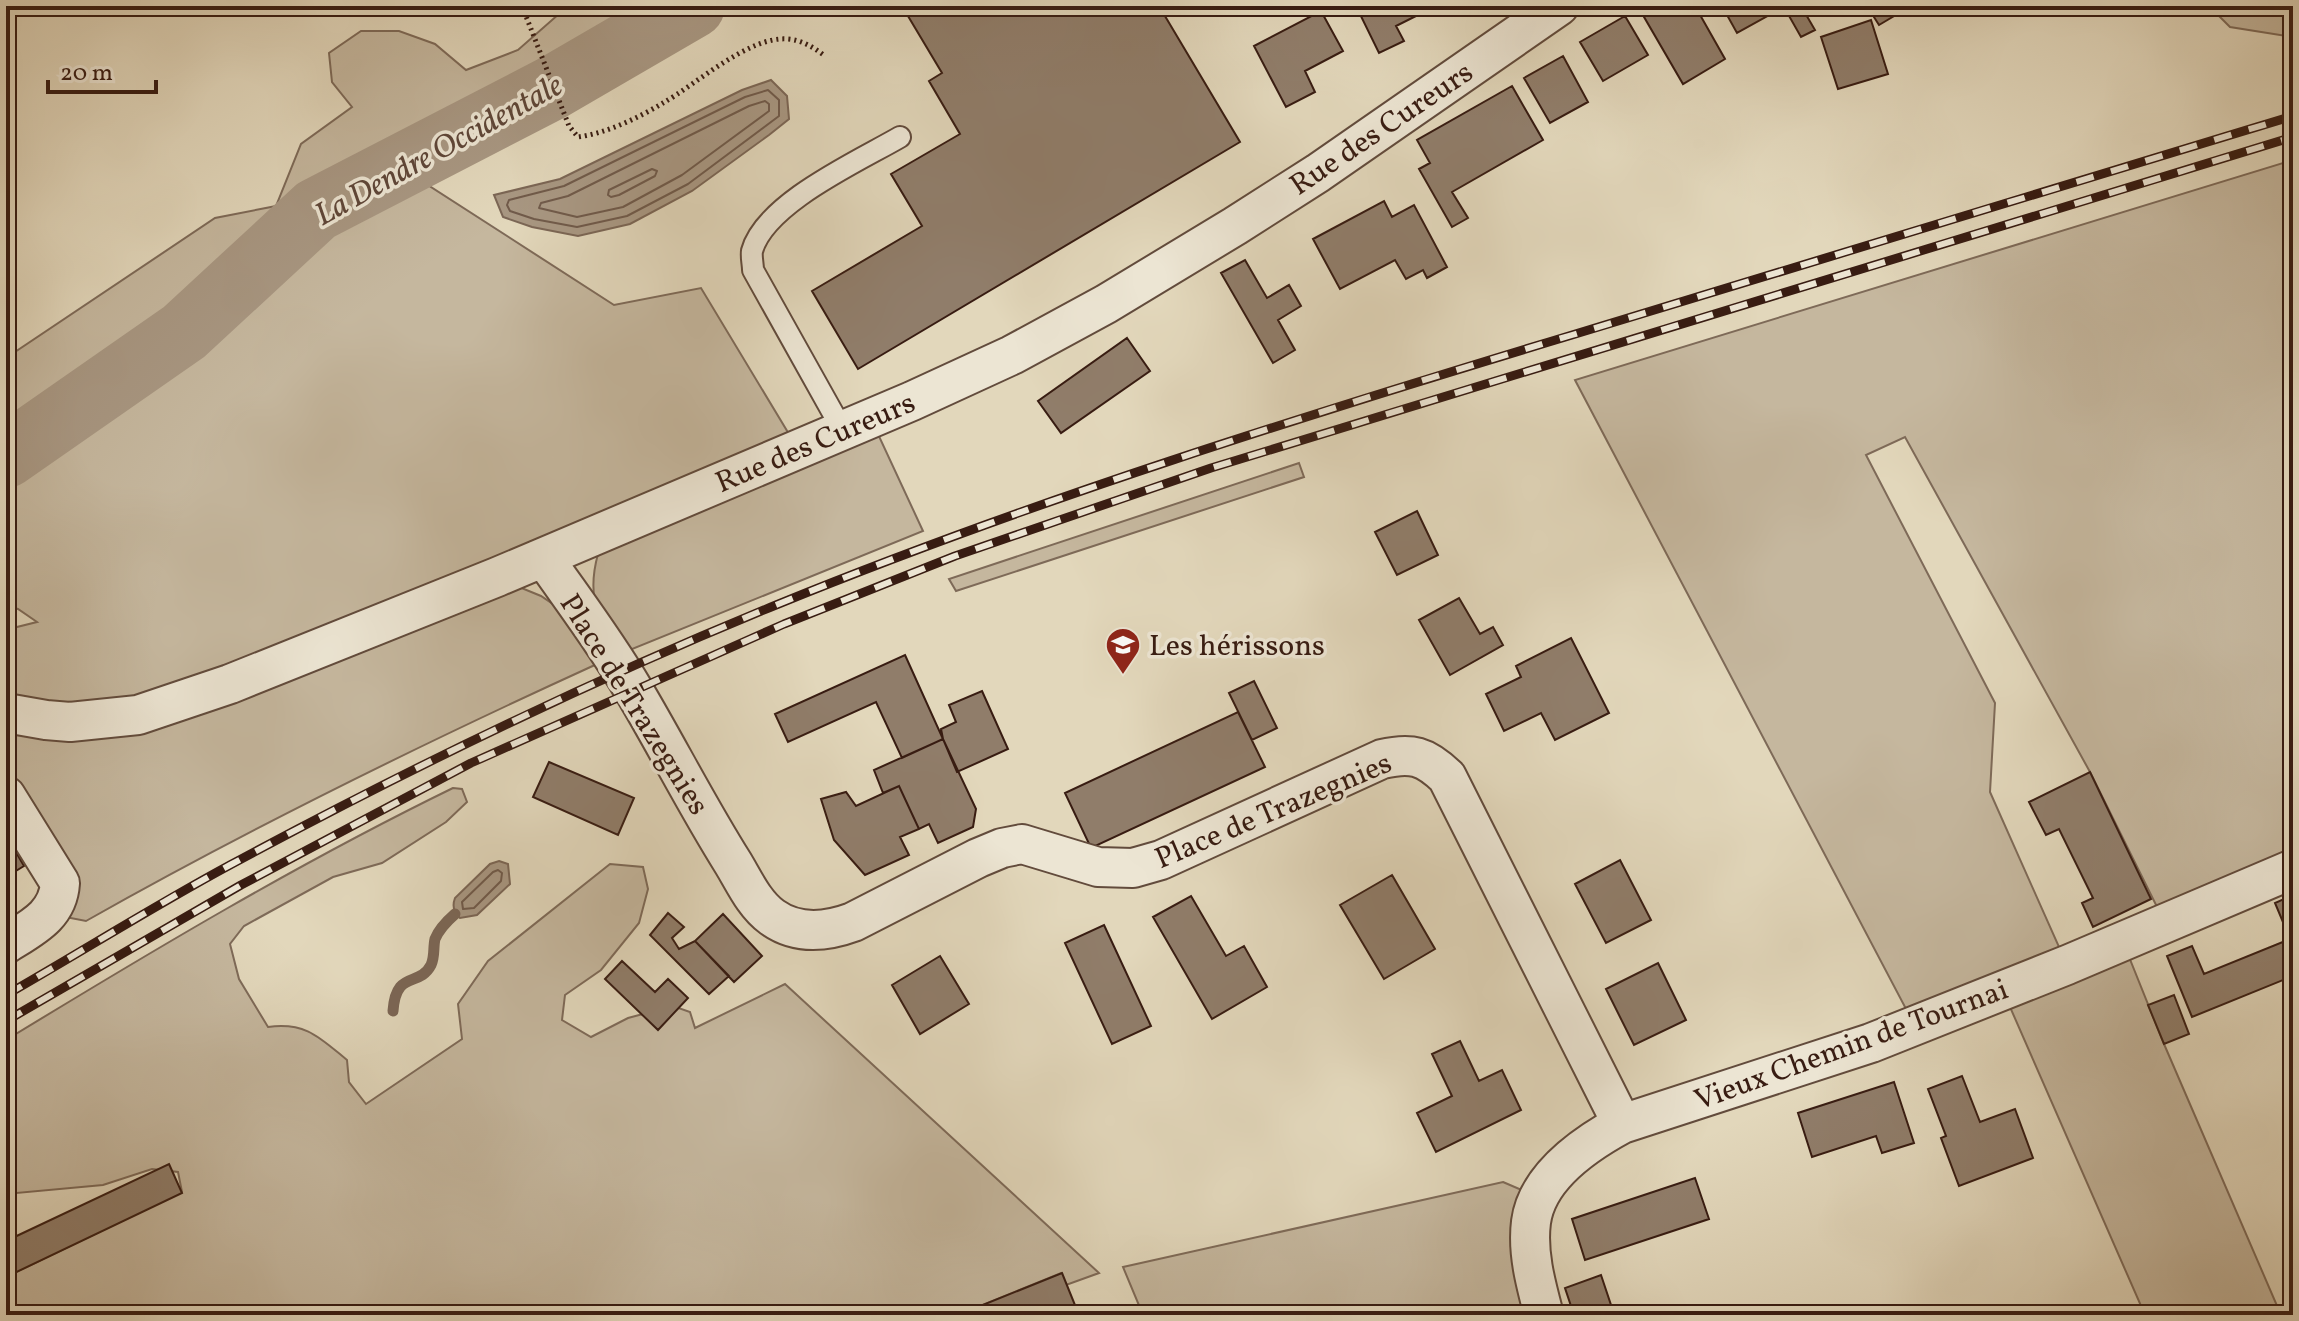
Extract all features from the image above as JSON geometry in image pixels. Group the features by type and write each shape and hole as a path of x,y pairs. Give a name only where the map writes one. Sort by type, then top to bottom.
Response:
{"street":[{"name":"Rue des Cureurs","path":"6,713 70,722 138,715 411,613 843,431 1012,355 1106,304 1235,226 1318,173 1559,6"},
{"name":"Place de Trazegnies","path":"544,558 622,671 757,903 772,917 791,927 812,931 833,929 853,922 978,858 1022,844 1098,867 1133,868 1161,860 1382,759 1400,754 1416,756 1434,765 1447,777 1622,1124"},
{"path":"6,796 60,883 59,896 50,914 6,944"},
{"name":"Vieux Chemin de Tournai","path":"1544,1315 1530,1247 1531,1221 1538,1197 1574,1153 1598,1136 1622,1124 1871,1043 2067,965 2293,869"}],"lane":[{"path":"843,431 753,270 752,252 768,224 799,195 900,137"}],"path":[{"path":"522,6 569,126 578,137 597,135 663,103 730,58 768,42 786,39 810,44 825,56"}],"shaded area":[{"path":"568,6 693,6 552,88 400,167 614,305 701,288 798,449 871,419 923,531 615,656 599,618 594,595 598,554 519,587 541,596 563,611 597,664 339,787 86,921 50,914 59,896 6,796 6,635 13,628 37,622 18,609 6,606 6,358 215,218 276,206 301,144 352,107 332,82 329,53 361,31 399,31 435,44 466,70 518,50"},
{"path":"2209,6 2293,6 2293,37 2230,27"},
{"path":"2293,160 2293,869 2165,923 2090,772 1905,437 1866,455 1995,703 1990,792 2067,965 2123,942 2281,1315 2145,1315 2003,991 1915,1026 1575,380"},
{"path":"1299,463 1304,477 956,591 949,579"},
{"path":"453,788 462,789 467,802 446,822 382,863 333,877 244,926 230,944 239,979 268,1027 302,1029 328,1044 347,1060 349,1082 366,1104 462,1039 458,1004 488,961 610,864 643,867 648,889 639,923 601,970 565,995 562,1020 591,1037 628,1018 673,1006 690,1012 695,1028 785,984 1099,1273 1066,1285 1061,1273 958,1315 6,1315 6,1277 182,1192 178,1172 152,1169 103,1185 6,1194 6,1040 282,877"},
{"path":"1503,1182 1538,1197 1544,1315 1143,1315 1123,1267"}],"water":[{"path":"771,80 787,96 789,119 692,191 630,224 578,236 532,227 503,217 494,195 560,179 742,90"},
{"path":"499,861 508,864 510,884 477,915 460,918 454,909 455,898 490,864"}],"building":[{"path":"902,6 1159,6 1240,142 858,369 812,291 922,226 891,174 960,134 929,81 942,73"},
{"path":"1356,6 1432,8 1396,26 1404,41 1379,53"},
{"path":"1647,6 1695,6 1725,59 1683,84 1640,10"},
{"path":"1722,6 1801,6 1815,30 1801,37 1784,7 1737,33"},
{"path":"1867,6 1911,6 1879,25"},
{"path":"1321,11 1343,51 1305,71 1315,92 1286,107 1254,46"},
{"path":"1625,16 1648,55 1603,81 1580,42"},
{"path":"1871,20 1888,74 1838,89 1821,37"},
{"path":"1563,56 1588,102 1550,123 1524,78"},
{"path":"1512,86 1543,140 1452,192 1468,218 1452,227 1419,169 1430,163 1417,140"},
{"path":"1384,201 1392,217 1414,205 1447,267 1427,278 1423,270 1406,279 1395,260 1340,289 1313,239"},
{"path":"1245,260 1267,298 1289,285 1301,306 1278,320 1295,350 1273,363 1221,273"},
{"path":"1127,338 1150,371 1061,433 1038,401"},
{"path":"1417,511 1438,555 1397,575 1375,532"},
{"path":"1459,598 1480,634 1493,627 1503,645 1450,675 1419,620"},
{"path":"1571,638 1609,713 1555,740 1541,713 1504,731 1486,694 1521,677 1516,666"},
{"path":"905,655 943,739 902,758 876,702 788,742 775,714"},
{"path":"1254,681 1277,728 1252,740 1229,693"},
{"path":"982,691 1008,749 957,772 941,729 956,722 949,705"},
{"path":"1238,712 1265,767 1091,848 1065,793"},
{"path":"943,739 976,809 973,827 938,843 929,824 919,829 899,786 883,793 874,770"},
{"path":"549,762 634,798 618,835 533,797"},
{"path":"2090,772 2151,899 2093,927 2082,903 2093,898 2059,829 2046,835 2029,802"},
{"path":"899,786 919,829 900,837 909,855 865,875 834,840 821,799 846,792 856,806"},
{"path":"6,835 24,866 6,877"},
{"path":"1620,860 1651,920 1606,943 1575,884"},
{"path":"1392,875 1435,949 1384,979 1340,905"},
{"path":"2293,895 2293,976 2192,1017 2167,956 2192,946 2204,974 2290,939 2275,903"},
{"path":"1191,896 1226,956 1244,946 1267,987 1212,1019 1153,917"},
{"path":"668,913 684,927 672,938 679,949 695,941 729,976 709,994 650,935"},
{"path":"723,914 762,956 734,982 695,941"},
{"path":"1104,925 1151,1026 1112,1044 1065,943"},
{"path":"940,956 969,1004 920,1034 892,985"},
{"path":"622,961 655,992 668,979 688,998 658,1030 605,979"},
{"path":"1658,963 1686,1020 1634,1045 1606,989"},
{"path":"2174,995 2189,1034 2164,1044 2148,1005"},
{"path":"1460,1041 1479,1081 1502,1070 1521,1110 1436,1152 1417,1113 1452,1096 1432,1054"},
{"path":"1962,1076 1980,1122 2015,1109 2033,1158 1959,1186 1941,1138 1946,1136 1928,1089"},
{"path":"1894,1082 1914,1143 1882,1153 1876,1136 1812,1157 1798,1113"},
{"path":"169,1164 182,1193 6,1277 6,1241"},
{"path":"1695,1178 1709,1219 1585,1260 1572,1219"},
{"path":"1062,1273 1079,1315 958,1315"},
{"path":"1601,1275 1611,1305 1603,1308 1605,1315 1574,1315 1565,1288"}],"waterway":[{"name":"La Dendre Occidentale","path":"6,456 184,332 316,210 552,88 693,6"},
{"path":"393,1011 395,998 403,984 426,972 431,965 435,939 455,914"}],"railway":[{"path":"6,995 202,881 432,761 637,664 874,566 1071,494 1271,428 2293,116"},
{"path":"6,1021 241,885 471,763 784,624 955,556 1211,468 2293,137"}],"place":[{"name":"Les hérissons","path":"1123,676"}]}
